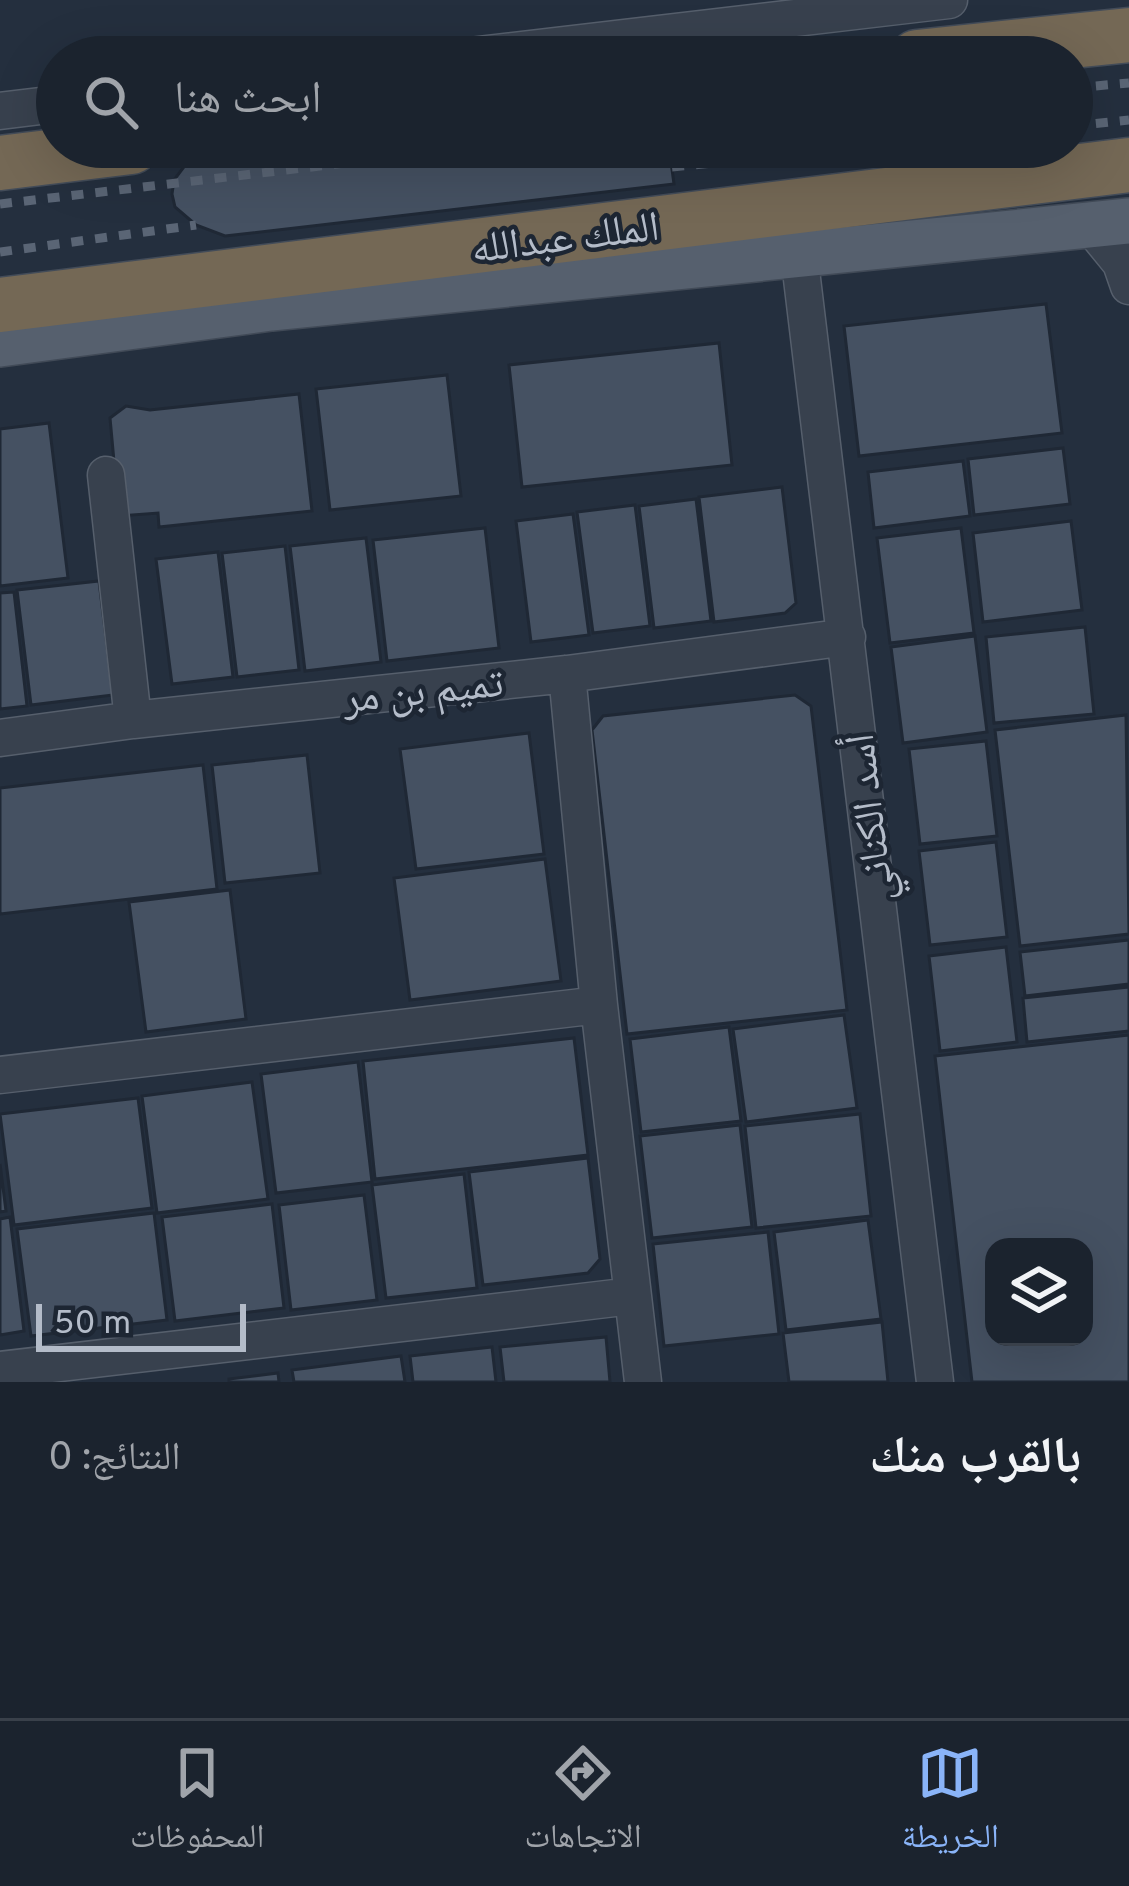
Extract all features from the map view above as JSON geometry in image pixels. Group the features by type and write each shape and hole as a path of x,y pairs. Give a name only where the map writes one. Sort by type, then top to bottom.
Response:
{"highway":[{"path":"1093,39 1129,35"},
{"path":"0,163 36,159"},
{"name":"الملك عبدالله","path":"0,305 1129,165"}],"main road":[{"path":"271,308 980,185"},
{"path":"0,344 271,308 1109,223"}],"street":[{"path":"641,36 949,0"},
{"path":"0,111 36,107"},
{"path":"1109,223 1129,286"},
{"name":"أسد الكناني","path":"799,254 935,1382"},
{"path":"106,475 133,720"},
{"name":"تميم بن مر","path":"0,738 847,638"},
{"path":"568,674 599,1005 643,1382"},
{"path":"0,1075 599,1005"},
{"path":"0,1370 55,1373 632,1296"}],"building":[{"path":"183,168 672,168 674,184 225,236 196,225 175,207 174,180"},
{"path":"1046,304 1062,433 859,456 844,326"},
{"path":"719,343 732,465 522,487 509,365"},
{"path":"447,375 461,496 330,510 316,389"},
{"path":"299,394 312,511 159,527 158,513 119,516 110,418 126,406 150,410"},
{"path":"49,423 68,578 0,586 0,429"},
{"path":"1063,448 1070,504 974,515 968,459"},
{"path":"963,461 970,516 874,528 868,472"},
{"path":"782,487 796,603 785,613 714,622 699,497"},
{"path":"696,499 711,621 654,628 639,506"},
{"path":"635,505 650,626 593,633 577,512"},
{"path":"573,514 589,635 531,642 516,521"},
{"path":"1071,521 1082,610 983,622 973,533"},
{"path":"485,528 499,648 387,661 373,540"},
{"path":"961,528 974,633 890,643 877,538"},
{"path":"366,538 381,662 305,671 290,546"},
{"path":"285,546 299,670 237,677 222,553"},
{"path":"218,552 233,677 172,684 156,559"},
{"path":"99,581 113,695 31,705 17,590"},
{"path":"14,592 27,706 0,709 0,593"},
{"path":"1085,627 1094,714 994,723 986,637"},
{"path":"975,636 987,732 903,743 891,647"},
{"path":"795,695 811,706 847,1010 627,1034 592,730 603,716"},
{"path":"1126,715 1129,934 1020,946 995,730"},
{"path":"529,733 544,854 416,869 400,749"},
{"path":"986,741 997,836 920,844 909,749"},
{"path":"307,755 320,873 225,883 212,765"},
{"path":"203,765 217,889 0,914 0,788"},
{"path":"996,842 1007,937 930,945 919,851"},
{"path":"545,859 561,981 410,1000 394,878"},
{"path":"230,890 246,1019 146,1032 129,902"},
{"path":"1129,940 1129,984 1025,996 1020,952"},
{"path":"1006,947 1017,1042 940,1051 929,956"},
{"path":"1129,987 1129,1031 1027,1042 1023,998"},
{"path":"844,1015 857,1108 746,1122 733,1029"},
{"path":"729,1027 741,1121 641,1132 630,1039"},
{"path":"1129,1035 1129,1382 972,1382 935,1056"},
{"path":"574,1038 588,1155 375,1179 363,1061"},
{"path":"358,1062 372,1182 276,1193 261,1074"},
{"path":"252,1082 268,1199 157,1213 142,1096"},
{"path":"138,1098 152,1208 14,1225 0,1114"},
{"path":"860,1114 871,1216 756,1228 745,1126"},
{"path":"740,1125 752,1227 652,1238 640,1136"},
{"path":"588,1158 600,1259 588,1273 483,1285 469,1172"},
{"path":"0,1164 6,1211 0,1212"},
{"path":"464,1174 477,1288 386,1298 372,1185"},
{"path":"364,1195 377,1300 291,1310 279,1205"},
{"path":"272,1204 284,1308 175,1321 162,1217"},
{"path":"154,1213 167,1320 31,1336 17,1229"},
{"path":"10,1217 24,1331 0,1335 0,1219"},
{"path":"868,1220 881,1319 786,1330 774,1232"},
{"path":"768,1232 779,1334 664,1346 653,1244"},
{"path":"882,1322 888,1382 789,1382 783,1333"},
{"path":"606,1337 610,1382 504,1382 500,1347"},
{"path":"492,1347 496,1382 413,1382 410,1356"},
{"path":"401,1356 405,1382 294,1382 292,1370"},
{"path":"278,1373 279,1382 229,1382 229,1379"}],"railway":[{"path":"1093,86 1129,83"},
{"path":"1093,124 1129,120"},
{"path":"0,204 303,168"},
{"path":"0,252 196,225"}]}
